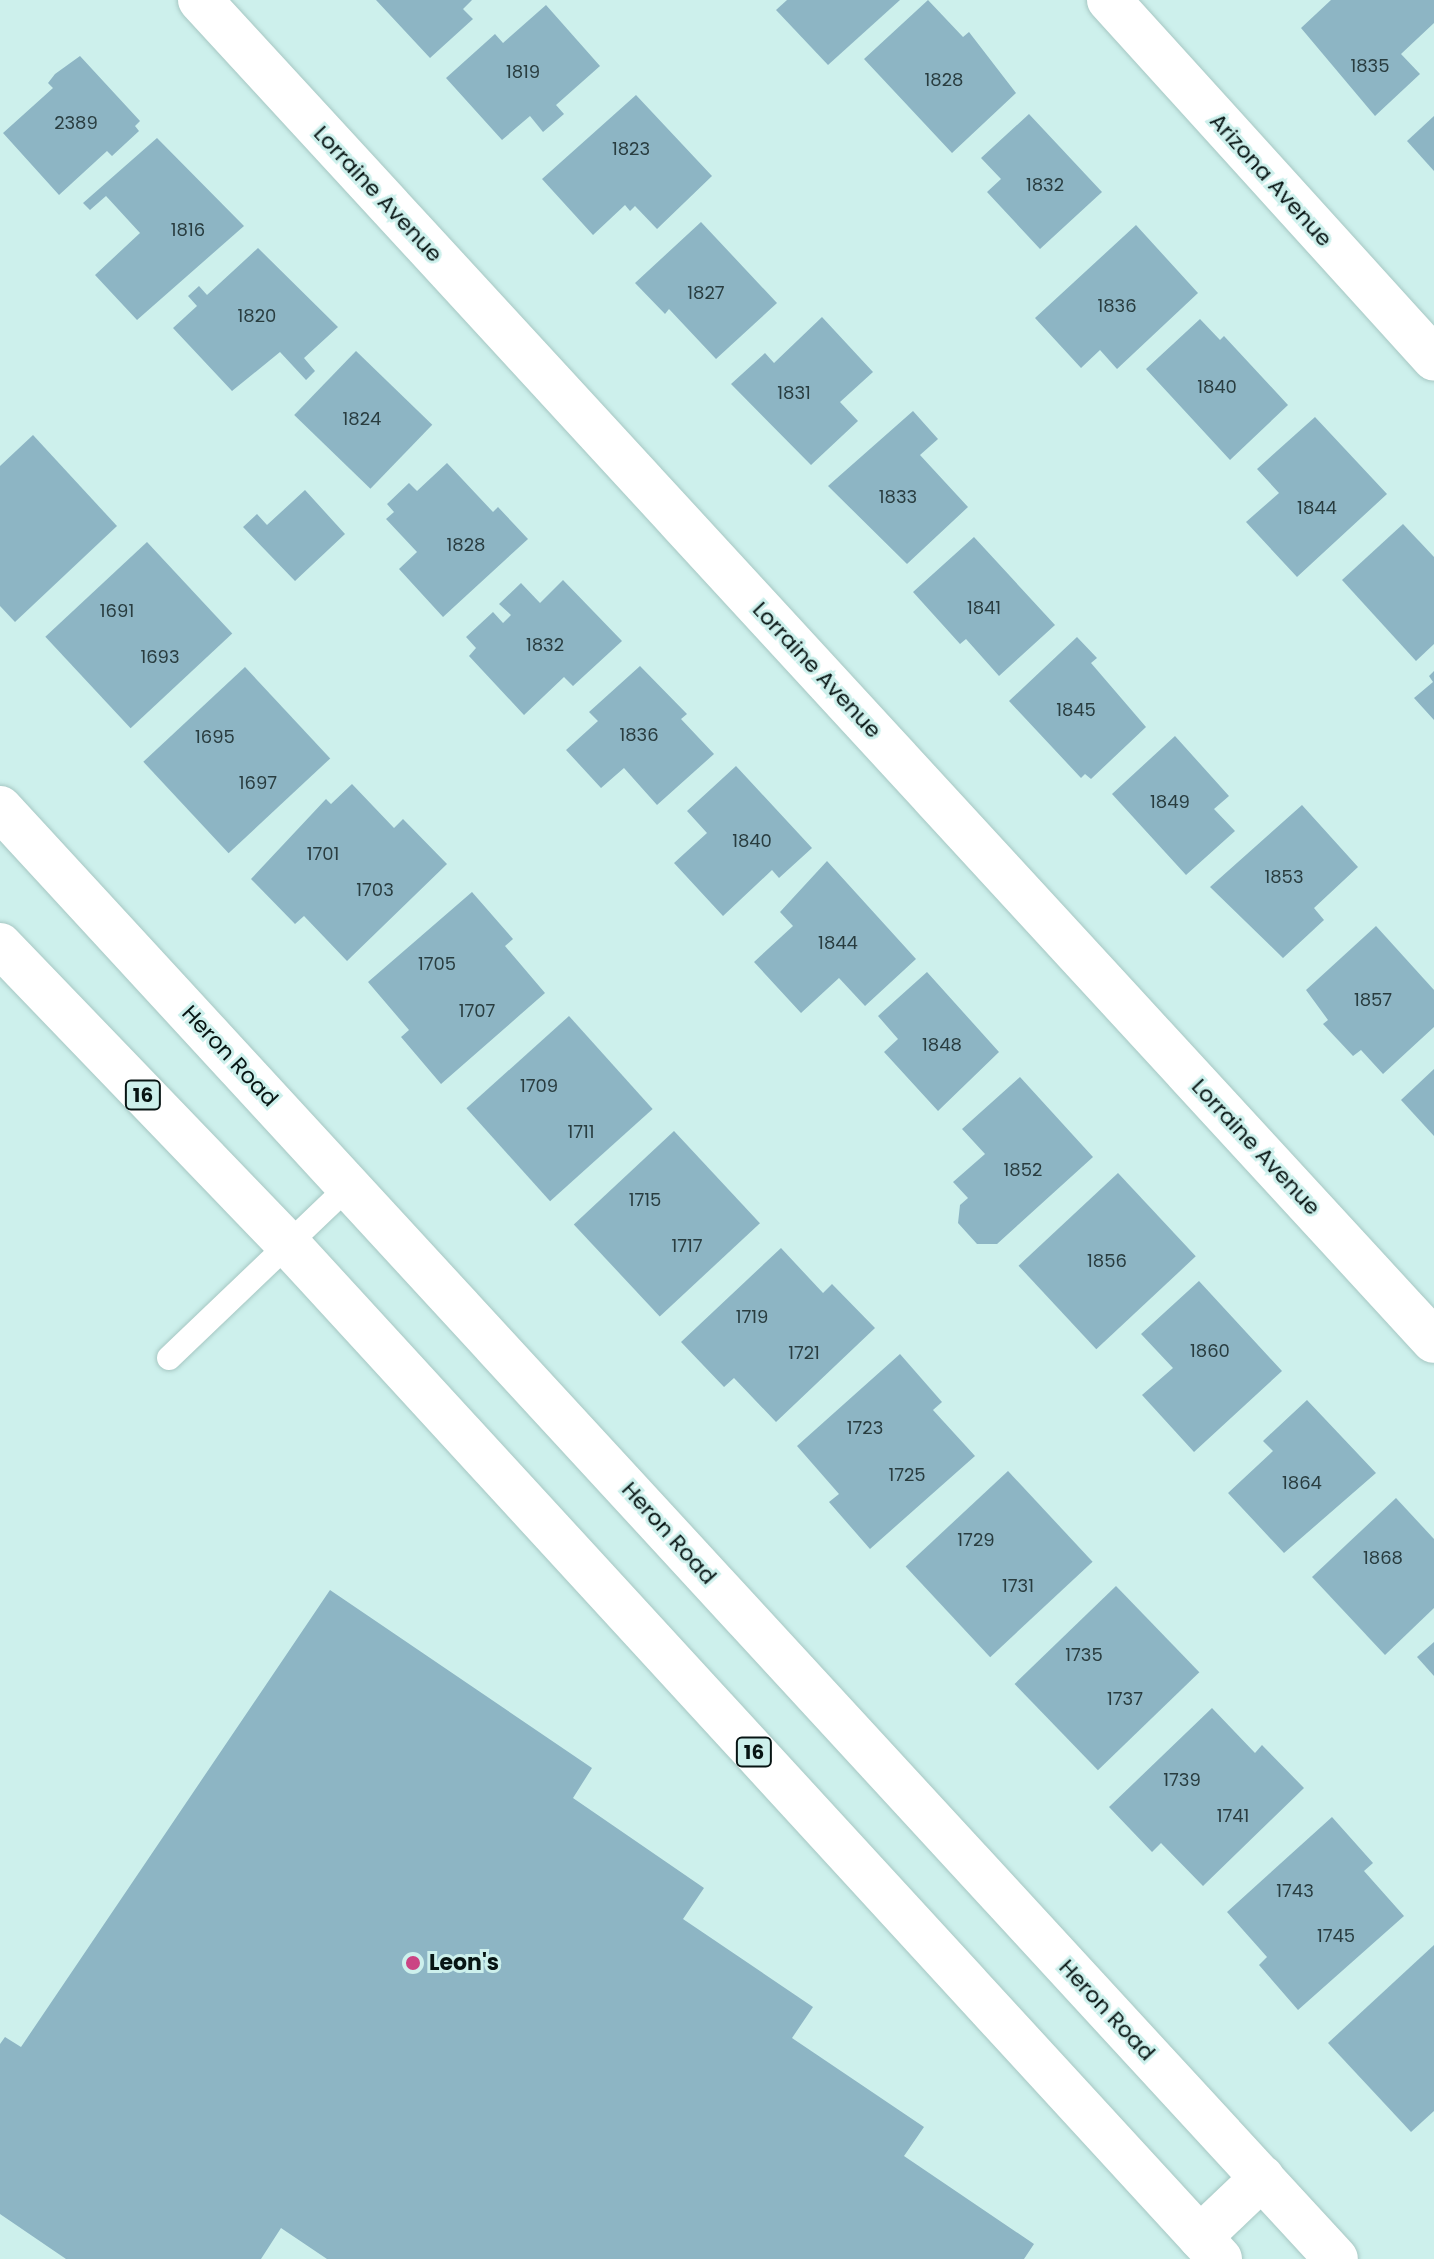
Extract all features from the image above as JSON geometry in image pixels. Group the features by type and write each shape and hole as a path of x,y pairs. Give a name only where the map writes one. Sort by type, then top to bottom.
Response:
{"main road":[{"name":"Lorraine Avenue","path":"200,0 1434,1341"},
{"name":"Arizona Avenue","path":"1109,0 1434,359"},
{"name":"Heron Road","path":"0,808 1336,2259"},
{"name":"16","path":"0,945 288,1244 1210,2248"},
{"path":"1210,2248 1262,2178"}],"lane":[{"path":"169,1358 350,1185"}],"building":[{"path":"376,0 472,0 463,9 473,19 430,58"},
{"path":"787,0 900,0 828,65 776,10"},
{"path":"928,0 963,37 969,32 1016,93 952,153 864,59"},
{"path":"1331,0 1434,0 1434,23 1401,54 1420,74 1375,116 1301,28"},
{"path":"546,5 600,66 556,105 564,114 543,132 530,116 502,140 446,78 495,34 503,43"},
{"path":"80,56 140,121 135,126 139,131 112,156 107,151 59,195 3,133 53,88 48,83 55,74"},
{"path":"636,95 712,176 657,229 635,206 630,211 625,205 593,235 542,179"},
{"path":"1029,114 1102,192 1040,249 987,192 1001,179 981,158"},
{"path":"1434,116 1434,171 1407,141"},
{"path":"157,138 244,226 137,320 95,275 140,233 106,196 90,210 83,203"},
{"path":"701,222 777,303 716,359 669,309 665,314 635,283"},
{"path":"1136,225 1198,293 1117,369 1100,350 1081,368 1035,318"},
{"path":"258,248 338,327 304,358 315,371 306,380 280,352 232,391 173,328 197,306 188,296 199,286 207,295"},
{"path":"822,317 873,372 840,402 858,421 811,465 731,384 765,353 774,363"},
{"path":"1200,319 1220,340 1224,336 1288,405 1230,460 1146,369"},
{"path":"356,351 432,425 370,489 294,415"},
{"path":"913,411 938,439 920,455 968,507 907,564 828,486"},
{"path":"1315,417 1387,494 1297,577 1246,522 1279,493 1257,469"},
{"path":"33,435 117,526 15,622 0,606 0,466"},
{"path":"447,463 493,512 498,507 528,539 443,617 399,569 417,552 386,519 394,512 387,504 409,483 417,491"},
{"path":"305,490 345,534 295,581 243,527 257,514 267,525"},
{"path":"1403,524 1434,557 1434,644 1416,661 1342,580"},
{"path":"974,537 1055,625 999,676 966,639 960,644 913,592"},
{"path":"147,542 232,633 131,728 45,637"},
{"path":"563,580 622,641 573,686 564,677 524,715 469,656 476,648 466,637 493,612 503,623 511,615 499,604 521,583 540,603"},
{"path":"1077,637 1097,658 1091,663 1146,727 1091,779 1085,774 1081,778 1009,701"},
{"path":"640,666 687,714 681,719 714,754 657,805 624,768 601,788 566,750 598,721 589,712"},
{"path":"245,667 330,758 229,853 143,762"},
{"path":"1434,671 1434,720 1414,698 1433,682 1429,676"},
{"path":"1175,736 1229,796 1214,809 1235,831 1186,875 1112,794"},
{"path":"736,766 812,848 779,878 772,870 723,916 674,863 707,833 687,811"},
{"path":"352,784 394,828 403,819 447,864 347,961 304,916 295,924 251,879 326,799 331,804"},
{"path":"1302,805 1358,867 1314,908 1324,920 1283,958 1210,887"},
{"path":"827,861 916,959 865,1006 839,978 801,1013 754,962 793,926 780,912"},
{"path":"472,892 513,939 505,946 545,993 441,1084 401,1037 409,1030 368,982"},
{"path":"1376,926 1434,990 1434,1027 1383,1074 1361,1050 1353,1056 1323,1024 1328,1020 1306,990"},
{"path":"927,972 999,1052 938,1111 884,1052 898,1039 878,1016"},
{"path":"569,1016 653,1109 550,1201 466,1108"},
{"path":"1434,1069 1434,1136 1401,1100"},
{"path":"1020,1077 1093,1157 997,1244 977,1244 958,1223 960,1205 968,1198 953,1182 985,1154 962,1129"},
{"path":"674,1131 760,1223 660,1317 574,1224"},
{"path":"1118,1173 1196,1256 1096,1349 1019,1266"},
{"path":"781,1248 823,1293 832,1284 875,1328 776,1422 734,1378 724,1387 681,1342"},
{"path":"1199,1281 1282,1371 1194,1452 1142,1395 1173,1368 1141,1334"},
{"path":"900,1354 942,1402 933,1410 975,1456 870,1549 829,1502 839,1494 797,1446"},
{"path":"1307,1400 1376,1473 1284,1553 1228,1493 1273,1451 1263,1441"},
{"path":"1008,1471 1093,1562 990,1657 906,1566"},
{"path":"1396,1498 1434,1539 1434,1608 1385,1655 1312,1577"},
{"path":"1116,1586 1199,1672 1098,1770 1015,1684"},
{"name":"Leon's","path":"330,1590 592,1768 573,1798 704,1888 683,1919 813,2007 792,2038 924,2127 904,2156 1034,2244 1024,2259 327,2259 281,2228 261,2259 66,2259 0,2214 0,2044 5,2037 21,2047"},
{"path":"1434,1642 1434,1676 1417,1657"},
{"path":"1212,1708 1255,1753 1262,1745 1304,1788 1203,1886 1161,1843 1152,1852 1109,1807"},
{"path":"1332,1817 1373,1863 1364,1871 1404,1916 1298,2010 1259,1965 1267,1957 1227,1912"},
{"path":"1434,1945 1434,2111 1411,2132 1328,2043"}],"place":[{"name":"Leon's","path":"413,1963"}]}
